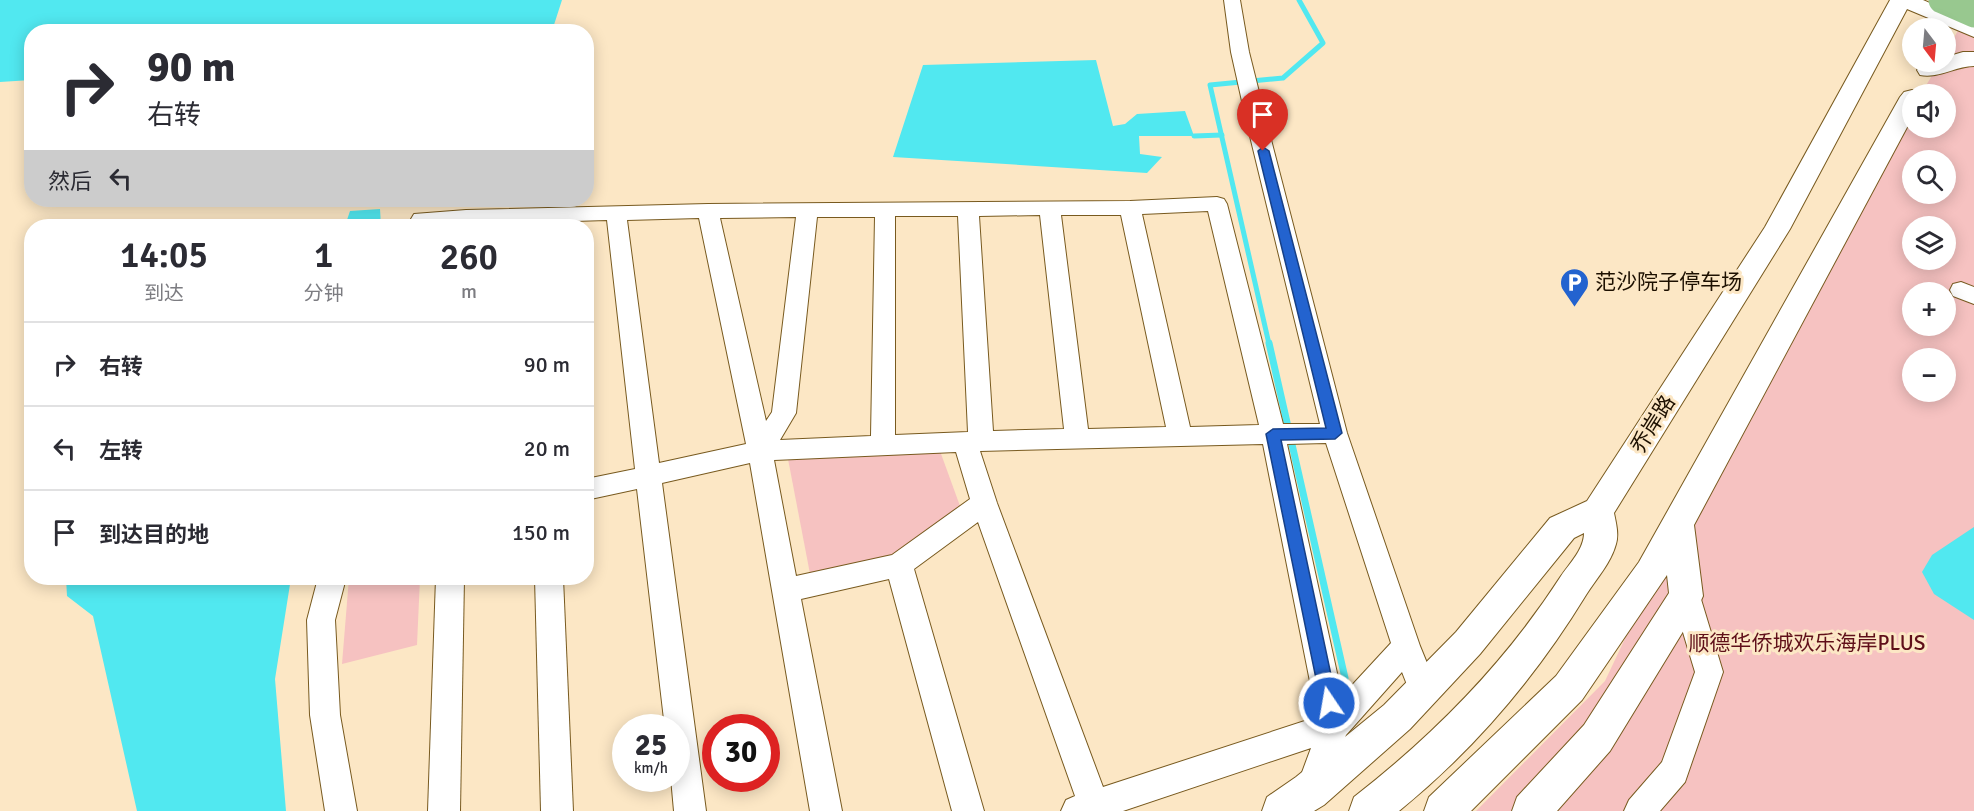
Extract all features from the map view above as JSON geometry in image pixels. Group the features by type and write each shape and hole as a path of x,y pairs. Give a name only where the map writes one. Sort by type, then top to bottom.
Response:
{"highway":[{"path":"1942,0 1970,23"}],"street":[{"path":"1232,0 1240,52 1326,434 1423,690"},
{"path":"1956,36 1970,23 1973,0"},
{"path":"1894,5 1970,23"},
{"name":"乔岸路","path":"1368,811 1413,776 1512,675 1550,625 1599,526 1777,229 1894,5"},
{"path":"1956,61 1974,58"},
{"path":"1443,811 1569,688 1651,572 1677,521 1902,116"},
{"path":"554,219 616,213 1130,208 1217,204 1273,434 1334,726"},
{"path":"1130,208 1180,437"},
{"path":"968,209 973,442 984,503 1086,809 1334,726"},
{"path":"1050,209 1077,439"},
{"path":"760,451 784,413 807,210"},
{"path":"883,446 885,210"},
{"path":"708,211 760,451 826,811"},
{"path":"616,213 690,811"},
{"path":"594,488 760,451 973,442 1326,434"},
{"path":"785,591 900,565 984,503"},
{"path":"1640,811 1674,771 1709,672 1686,596 1677,521"},
{"path":"1281,811 1310,791 1397,717 1468,643 1562,528 1599,526"},
{"path":"900,565 968,811"},
{"path":"330,585 321,620 326,715 341,811"},
{"path":"444,811 450,585"},
{"path":"549,585 557,811"},
{"path":"1531,811 1597,738 1686,596"},
{"path":"1310,791 1334,726 1406,646"}],"green space":[{"name":"顺德华侨城欢乐海岸PLUS","path":"1961,25 1974,30 1974,811 1476,811 1605,681 1697,486 1786,325 1902,126 1902,138 1956,138 1956,84 1927,84 1934,72 1956,72 1956,34"},
{"path":"940,451 960,506 895,556 811,579 788,459"},
{"path":"348,585 420,585 417,645 342,664"}],"water":[{"path":"0,0 562,0 554,24 24,24 24,80 0,82"},
{"path":"1096,60 1113,126 1125,124 1137,114 1185,111 1194,136 1139,136 1140,154 1162,157 1147,173 893,157 923,65"},
{"path":"380,209 381,219 347,219 350,211"},
{"path":"1974,527 1974,620 1934,594 1922,572 1932,555"},
{"path":"66,585 290,585 275,679 286,811 137,811 93,616 67,596"}],"waterway":[{"path":"1221,135 1210,85 1283,78 1323,43 1299,0"},
{"path":"1194,136 1221,135"},
{"path":"1221,135 1269,344"},
{"path":"1269,343 1345,678"}],"place":[{"name":"范沙院子停车场","path":"1574,308"}],"route":[{"path":"1263,151 1335,433 1273,434 1329,703"}]}
